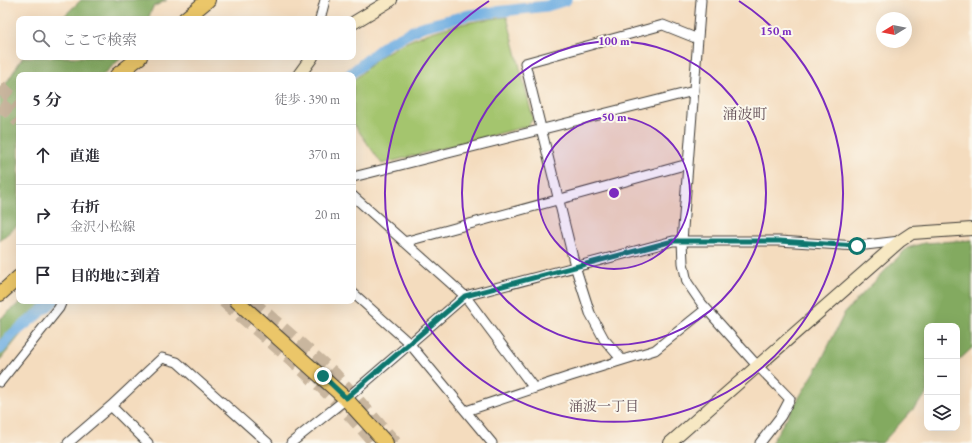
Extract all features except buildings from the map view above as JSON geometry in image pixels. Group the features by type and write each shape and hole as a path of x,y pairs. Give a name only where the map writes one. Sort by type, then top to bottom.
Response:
{"main road":[{"path":"189,16 208,0"},
{"path":"121,72 136,60"},
{"path":"0,294 16,281"},
{"path":"240,304 346,398 386,443"}],"street":[{"path":"321,16 325,0"},
{"path":"356,21 391,0"},
{"path":"700,0 682,241 683,263 687,282 706,310 790,399 781,416 760,443"},
{"path":"622,360 604,340 590,313 575,266 525,62 663,25 698,39"},
{"path":"301,72 310,60"},
{"path":"356,176 694,90"},
{"path":"404,242 688,164"},
{"path":"356,199 465,296 534,388"},
{"path":"670,443 758,364 900,241 912,233 972,228"},
{"path":"291,443 465,296 673,241 779,241 857,246 900,241"},
{"path":"356,296 409,343 492,443"},
{"path":"0,382 61,304"},
{"path":"466,411 655,350 706,310"},
{"path":"68,443 111,406 162,358 169,358 177,362 268,443"},
{"path":"111,406 148,443"}],"green space":[{"path":"81,0 167,0 153,7 149,16 64,16"},
{"path":"507,17 533,119 528,126 382,164 356,127 356,78 382,56 400,45 445,28"},
{"path":"21,60 119,60 106,72 16,72 16,227 0,240 0,93"},
{"path":"972,240 972,348 960,359 960,323 924,323 924,397 882,443 771,443 819,365 845,312 907,248 924,243"},
{"path":"18,304 46,304 0,360 0,319"}],"waterway":[{"path":"353,72 387,44 421,27 469,15 547,6 566,0"},
{"path":"0,349 13,334 50,304"}],"tunnel":[{"path":"0,87 16,101"},
{"path":"0,104 16,118"},
{"path":"227,304 322,387 375,443"},
{"path":"254,304 334,374 395,443"}],"district":[{"name":"涌波町","path":"745,113"},
{"name":"涌波一丁目","path":"604,406"}],"route":[{"path":"323,376 346,398 465,296 673,241 779,241 857,246"}]}
